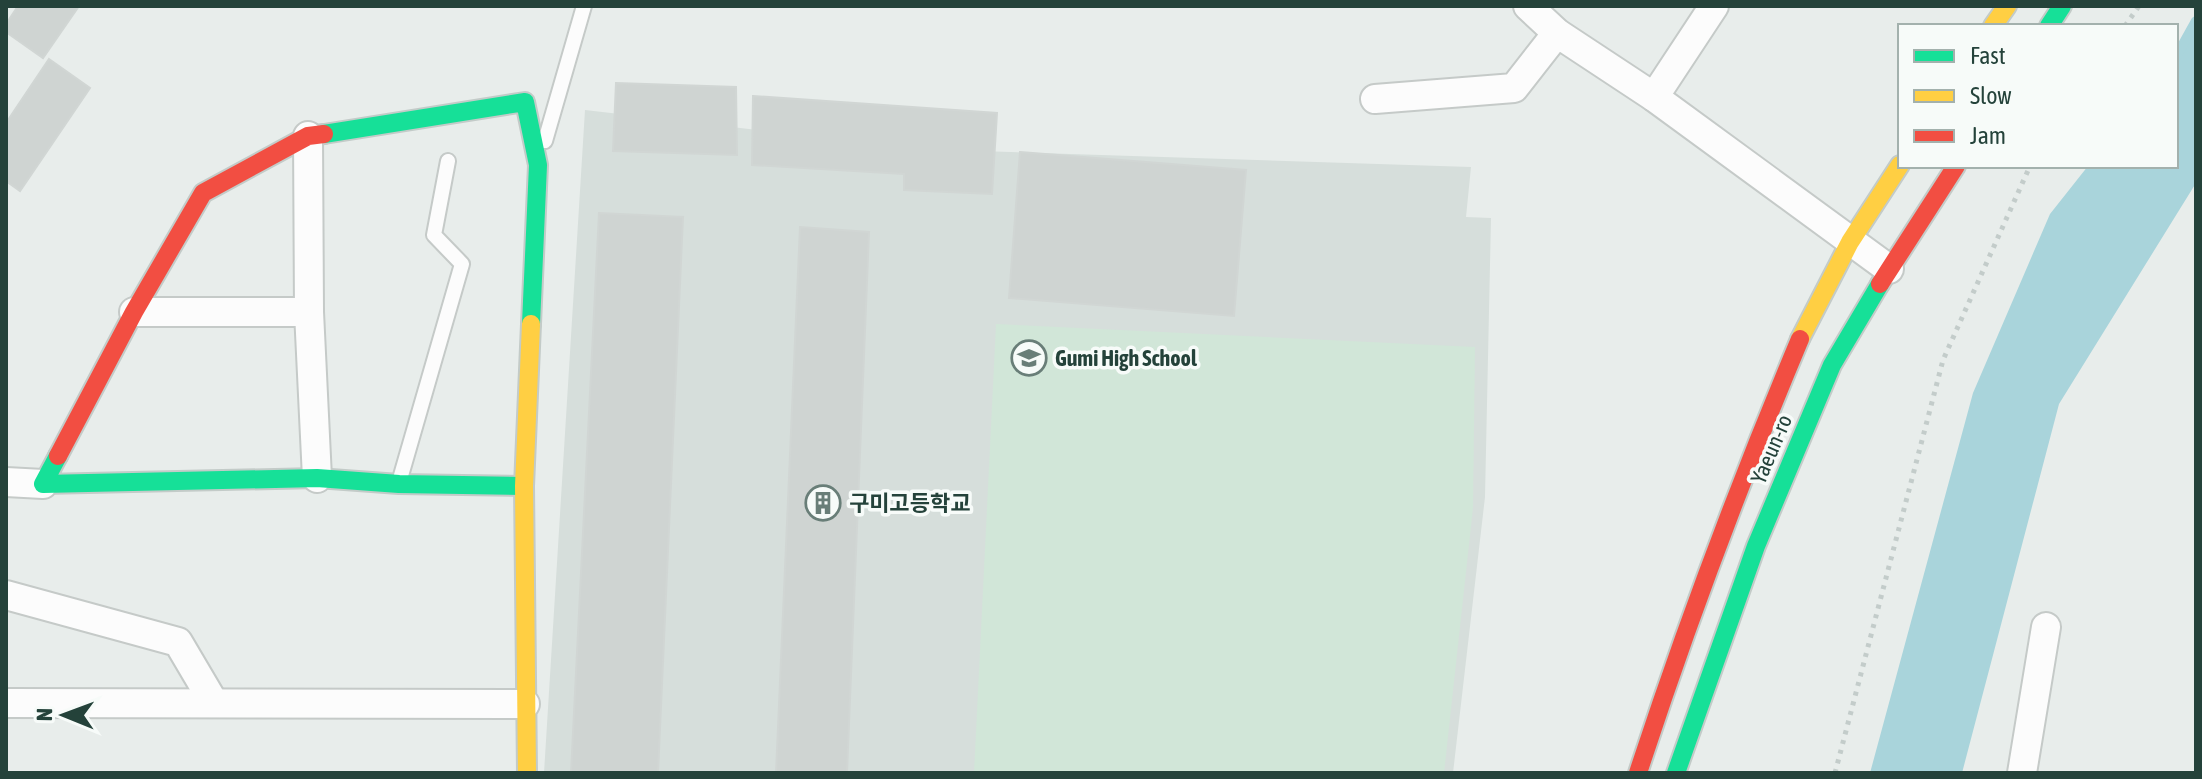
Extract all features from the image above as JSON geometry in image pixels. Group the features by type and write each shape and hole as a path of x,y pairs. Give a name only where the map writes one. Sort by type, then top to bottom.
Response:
{"street":[{"path":"1528,6 1557,33 1654,97 1889,269"},
{"path":"1654,97 1714,6"},
{"path":"1994,24 2007,6"},
{"path":"2050,24 2062,6"},
{"path":"1375,99 1514,88 1557,33"},
{"path":"43,484 134,312 203,193 308,136 525,102 538,165 524,486 527,773"},
{"path":"308,136 309,312 317,478"},
{"name":"Yaeun-ro","path":"1638,773 1669,678 1760,434 1805,327 1850,242 1898,168"},
{"name":"Yaeun-ro","path":"1676,773 1756,546 1832,365 1955,168"},
{"path":"134,312 309,312"},
{"path":"6,482 43,484 317,478 399,484 524,486"},
{"path":"6,595 178,642 214,703"},
{"path":"2022,773 2046,627"},
{"path":"6,703 525,704"}],"lane":[{"path":"538,165 584,6"},
{"path":"399,484 462,264 434,235 448,161"}],"path":[{"path":"2126,24 2139,6"},
{"path":"1835,773 1943,360 2029,168"}],"shaded area":[{"name":"Gumi High School","path":"585,110 920,149 1471,167 1466,217 1491,218 1485,497 1453,773 544,773"}],"green space":[{"path":"996,324 1475,347 1473,508 1444,773 974,773"}],"water":[{"path":"2196,26 2196,183 2059,404 1962,773 1870,773 1973,393 2050,214 2086,168 2178,168 2178,49"}],"building":[{"path":"18,6 79,6 43,58 6,32 6,24"},
{"path":"49,59 90,88 20,191 6,181 6,123"},
{"path":"616,83 736,87 737,155 613,151"},
{"path":"753,96 997,113 992,194 904,190 904,174 752,165"},
{"path":"1020,152 1246,170 1234,316 1009,298"},
{"path":"599,213 683,217 658,773 571,773"},
{"name":"구미고등학교","path":"800,227 869,232 847,773 776,773"}],"waterway":[{"path":"2178,53 2196,21"}],"traffic: fast":[{"path":"2050,24 2062,6"},
{"path":"324,134 525,102 538,165 531,324"},
{"path":"1676,773 1756,546 1832,365 1880,284"},
{"path":"58,456 43,484 317,478 399,484 524,486"}],"traffic: slow":[{"path":"1994,24 2007,6"},
{"path":"1800,339 1850,242 1898,168"},
{"path":"527,773 524,486 531,324"}],"traffic: jam":[{"path":"58,456 134,312 203,193 308,136 324,134"},
{"path":"1880,284 1955,168"},
{"path":"1638,773 1714,554 1800,339"}],"place":[{"name":"Gumi High School","path":"1029,358"},
{"name":"구미고등학교","path":"823,503"}]}
